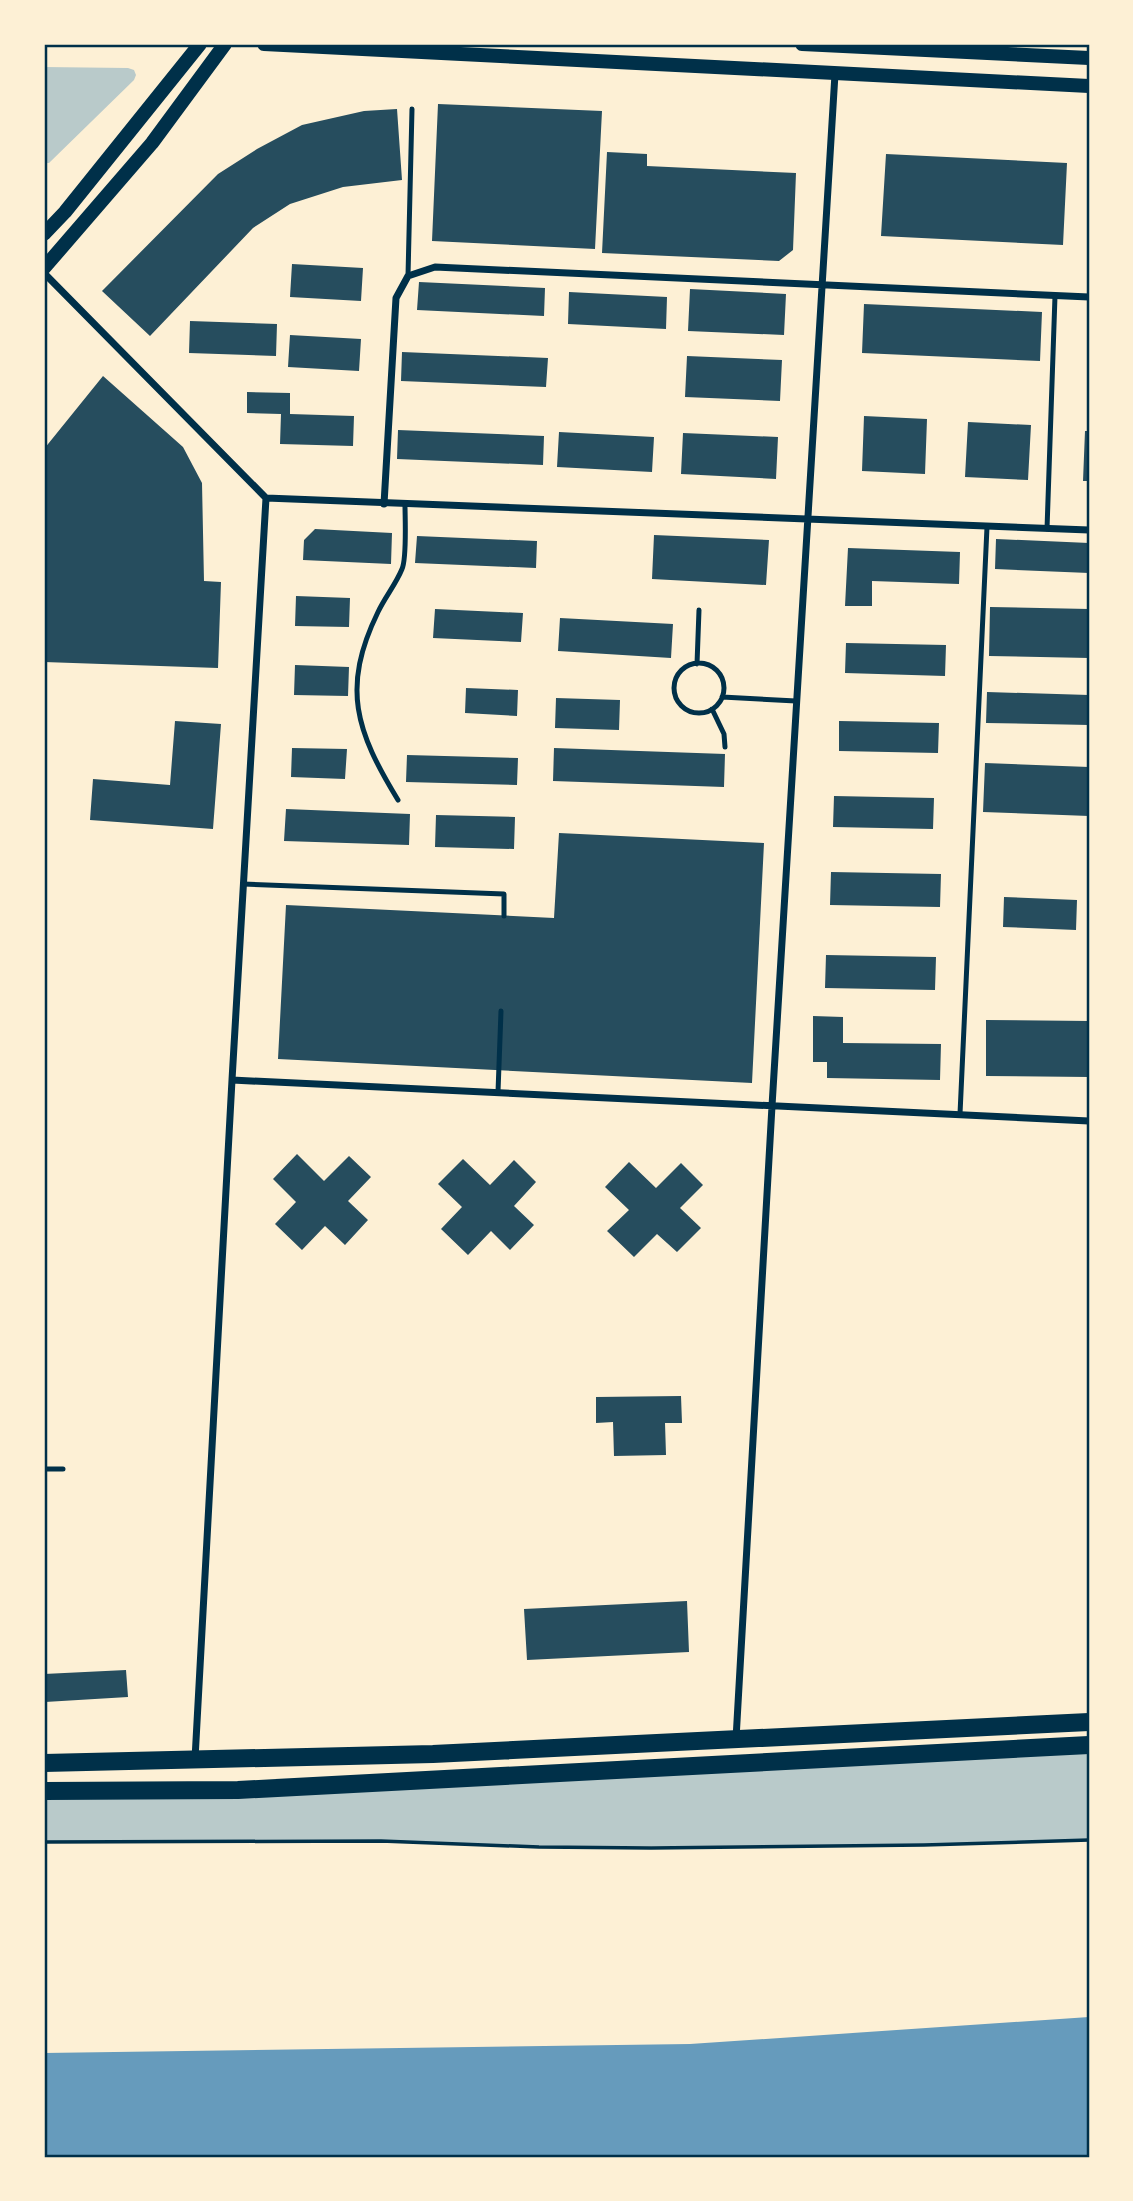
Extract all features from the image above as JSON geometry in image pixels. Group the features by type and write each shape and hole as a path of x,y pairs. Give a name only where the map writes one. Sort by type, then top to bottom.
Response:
{"main road":[{"path":"44,234 65,212 200,44"},
{"path":"44,270 152,143 225,44"},
{"path":"264,44 1089,86"},
{"path":"802,44 1089,58"},
{"path":"44,1763 433,1755 1089,1723"},
{"path":"44,1791 238,1790 1089,1745"}],"street":[{"path":"736,1739 835,73"},
{"path":"384,504 396,298 408,276 435,267 1089,297"},
{"path":"44,270 266,498 1089,530"},
{"path":"195,1761 266,498"},
{"path":"232,1080 1089,1121"}],"lane":[{"path":"408,276 412,109"},
{"path":"1047,529 1055,296"},
{"path":"398,800 360,725 357,686 369,632 387,593 403,568 405,505"},
{"path":"960,1114 987,527"},
{"path":"697,664 699,610"},
{"path":"697,664 706,664 719,673 724,689 722,697 712,709 696,713 688,711 677,700 674,684 682,670 697,664"},
{"path":"722,697 796,701"},
{"path":"712,709 724,734 725,747"},
{"path":"243,884 504,894 504,916"},
{"path":"498,1093 501,1011"},
{"path":"44,1469 63,1469"}],"path":[{"path":"44,1842 381,1841 651,1848 924,1846 1089,1840"}],"shaded area":[{"path":"44,67 128,68 134,70 136,75 49,163 44,163"},
{"path":"1089,1745 1089,1840 924,1845 538,1847 381,1841 44,1842 44,1791"}],"water":[{"path":"1089,2017 1089,2157 44,2157 44,2053 690,2044"}],"building":[{"path":"438,104 602,111 595,249 432,241"},
{"path":"397,109 402,180 343,187 290,204 253,228 150,336 102,291 218,174 257,149 302,125 364,111"},
{"path":"607,152 647,154 647,166 796,173 793,250 779,261 602,253"},
{"path":"886,154 1067,163 1063,245 881,236"},
{"path":"292,264 363,268 361,301 290,297"},
{"path":"419,282 545,288 544,316 417,310"},
{"path":"690,289 786,294 784,335 688,331"},
{"path":"569,292 667,297 666,329 568,324"},
{"path":"864,304 1042,312 1040,361 862,353"},
{"path":"190,321 277,324 276,356 189,353"},
{"path":"290,335 361,339 359,371 288,367"},
{"path":"402,352 548,358 546,387 401,381"},
{"path":"687,356 782,360 780,401 685,397"},
{"path":"103,376 183,447 202,483 204,581 221,582 218,668 44,662 44,449"},
{"path":"247,392 290,393 290,414 354,416 353,446 280,444 281,414 247,413"},
{"path":"864,416 927,419 925,474 862,471"},
{"path":"968,422 1031,425 1028,480 965,477"},
{"path":"398,430 544,436 543,465 397,459"},
{"path":"1085,431 1089,431 1089,481 1083,481"},
{"path":"559,432 654,437 652,472 557,467"},
{"path":"683,433 778,437 776,479 681,474"},
{"path":"315,529 392,533 391,564 303,560 304,540"},
{"path":"654,535 769,540 766,585 652,579"},
{"path":"417,536 537,541 536,568 415,563"},
{"path":"996,539 1089,543 1089,573 995,569"},
{"path":"848,548 960,552 959,584 872,581 872,606 845,606"},
{"path":"296,596 350,598 349,627 295,626"},
{"path":"990,607 1089,609 1089,658 989,656"},
{"path":"435,609 523,613 521,642 433,638"},
{"path":"560,618 673,624 671,658 558,651"},
{"path":"846,643 946,645 945,676 845,673"},
{"path":"295,665 349,667 348,696 294,695"},
{"path":"466,688 518,690 517,716 465,713"},
{"path":"987,692 1089,695 1089,725 986,723"},
{"path":"556,698 620,700 619,730 555,728"},
{"path":"175,721 221,724 213,829 90,820 93,779 170,785"},
{"path":"839,721 939,723 938,753 839,751"},
{"path":"292,748 347,749 345,779 291,777"},
{"path":"554,748 725,754 724,787 553,781"},
{"path":"407,755 518,758 517,785 406,782"},
{"path":"985,763 1089,767 1089,816 983,812"},
{"path":"834,796 934,798 933,829 833,827"},
{"path":"286,809 410,814 409,845 284,841"},
{"path":"436,815 515,817 514,849 435,847"},
{"path":"559,833 764,843 752,1083 278,1059 286,905 554,918"},
{"path":"831,872 941,874 940,907 830,905"},
{"path":"1004,897 1077,900 1076,930 1003,927"},
{"path":"826,955 936,957 935,990 825,988"},
{"path":"813,1016 843,1017 843,1043 941,1044 940,1080 827,1078 827,1062 813,1062"},
{"path":"986,1020 1089,1021 1089,1077 986,1076"},
{"path":"297,1154 324,1181 349,1156 371,1177 348,1201 368,1220 345,1245 325,1226 302,1250 275,1224 296,1202 273,1179"},
{"path":"463,1159 490,1185 514,1160 536,1182 514,1206 534,1225 510,1250 491,1231 468,1255 441,1229 462,1207 438,1184"},
{"path":"629,1162 656,1188 681,1163 703,1185 680,1208 701,1228 677,1252 657,1234 634,1257 607,1231 629,1210 605,1187"},
{"path":"681,1396 682,1423 665,1423 666,1455 614,1456 613,1422 596,1423 596,1397"},
{"path":"687,1601 689,1652 527,1660 524,1609"},
{"path":"126,1670 128,1697 45,1702 44,1674"}]}
